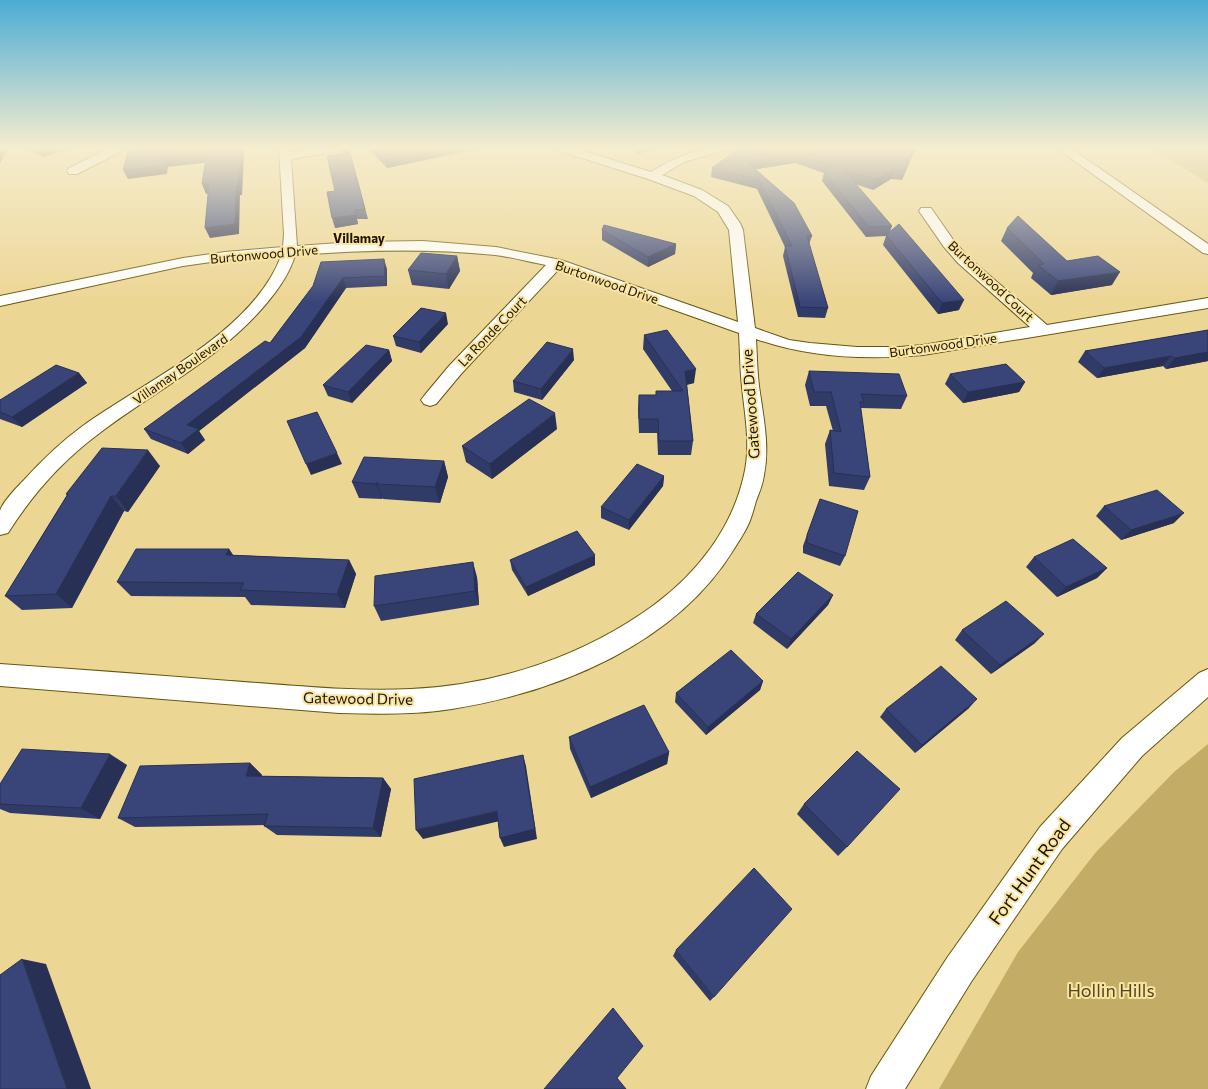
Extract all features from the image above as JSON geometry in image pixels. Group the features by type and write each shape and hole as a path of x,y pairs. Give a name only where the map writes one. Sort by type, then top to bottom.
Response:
{"street":[{"name":"Villamay Boulevard","path":"0,527 30,487 55,460 71,446 91,430 185,369 235,329 251,313 273,284 290,251 291,232 289,200"},
{"name":"Gatewood Drive","path":"0,676 339,701 393,702 452,697 506,686 570,665 613,644 664,612 703,575 730,540 748,502 755,475 757,447 749,371 747,330 736,230 723,209 710,200"},
{"path":"1136,200 1208,250"},
{"name":"Burtonwood Court","path":"926,211 943,237 954,249 980,275 1044,330"},
{"name":"Burtonwood Drive","path":"0,301 183,262 225,256 386,244 423,245 496,251 556,263 786,344 829,350 876,353 923,350 1208,303"},
{"name":"La Ronde Court","path":"430,400 455,370 556,263"},
{"name":"Fort Hunt Road","path":"884,1089 959,970 1051,838 1132,746 1208,681"}],"green space":[{"name":"Hollin Hills","path":"1208,744 1208,1089 939,1089 1018,952 1096,852 1174,772"}],"building":[{"path":"208,200 236,200 235,224 205,228"},
{"path":"329,200 363,200 365,209 355,210 356,215 332,218"},
{"path":"769,200 790,200 794,203 812,236 807,236 828,308 800,307 785,246 792,246"},
{"path":"847,200 869,200 892,226 869,227"},
{"path":"1018,216 1067,261 1098,256 1120,272 1058,281 1038,265 1044,264 1007,228"},
{"path":"899,224 964,300 942,303 886,235"},
{"path":"604,225 676,244 648,257 602,230"},
{"path":"421,253 457,256 446,274 408,270"},
{"path":"384,259 385,276 343,278 301,337 187,425 199,429 181,443 144,429 265,341 270,343 313,286 321,262"},
{"path":"421,308 446,313 419,342 393,336"},
{"path":"667,330 696,369 685,371 693,441 659,441 658,419 639,419 639,395 656,395 656,391 683,391 644,335"},
{"path":"1208,330 1208,352 1175,358 1171,356 1104,368 1085,351"},
{"path":"547,342 573,349 541,389 513,381"},
{"path":"366,345 389,350 348,392 323,385"},
{"path":"1006,364 1025,382 968,392 950,374"},
{"path":"56,365 79,373 12,417 0,412 0,400"},
{"path":"809,371 899,374 907,396 861,394 864,402 860,402 870,477 834,473 830,430 841,432 831,392 814,392"},
{"path":"529,399 555,413 490,464 462,446"},
{"path":"317,412 337,453 306,464 287,421"},
{"path":"102,448 148,450 116,496 111,496 56,594 5,596 68,494 66,494"},
{"path":"364,457 444,461 435,487 377,484 377,482 376,484 352,482"},
{"path":"637,464 664,476 629,520 601,507"},
{"path":"1157,490 1184,513 1131,530 1104,506"},
{"path":"820,499 858,511 845,556 807,543 807,535"},
{"path":"577,531 595,555 526,587 510,560"},
{"path":"1073,539 1107,568 1066,587 1034,557"},
{"path":"136,549 229,549 226,555 349,560 337,594 240,590 244,583 117,582"},
{"path":"473,562 475,591 374,606 375,576"},
{"path":"798,572 833,595 791,639 756,614"},
{"path":"1006,601 1044,634 1000,665 962,630"},
{"path":"731,650 763,681 708,727 676,693"},
{"path":"941,666 977,699 922,745 886,709"},
{"path":"644,705 669,752 590,787 569,737"},
{"path":"22,749 110,754 81,808 0,804 0,784"},
{"path":"857,751 900,789 847,847 804,804"},
{"path":"523,755 535,829 500,838 497,811 416,830 414,779"},
{"path":"250,763 246,776 383,778 373,828 264,826 268,814 118,818 140,766"},
{"path":"754,868 792,909 714,997 676,950"},
{"path":"22,959 67,1089 0,1089 0,975"},
{"path":"613,1008 643,1046 617,1078 626,1089 544,1089"}],"district":[{"name":"Villamay","path":"359,238"}]}
